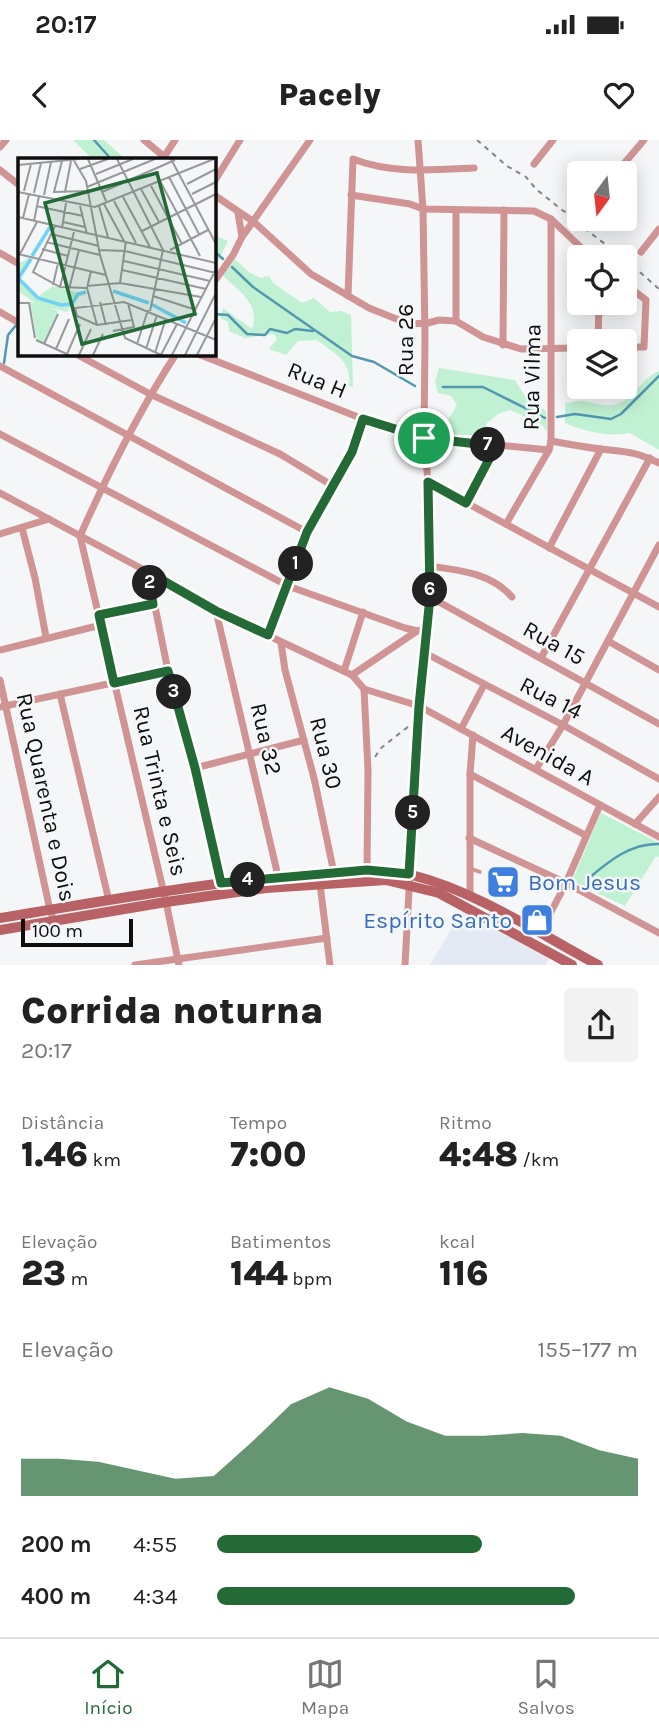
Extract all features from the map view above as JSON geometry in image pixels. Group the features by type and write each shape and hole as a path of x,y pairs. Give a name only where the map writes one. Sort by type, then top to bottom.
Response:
{"street":[{"path":"0,147 6,140"},
{"path":"145,140 166,158 175,140"},
{"path":"215,180 240,140"},
{"path":"215,281 310,140"},
{"name":"Rua 26","path":"405,965 419,706 430,597 428,482 424,438 423,209 418,140"},
{"path":"534,164 553,140"},
{"path":"626,161 643,140"},
{"path":"348,296 353,159 400,170 474,168"},
{"path":"0,170 18,184"},
{"path":"351,195 410,204 423,209 534,211 551,219 578,245"},
{"path":"215,196 254,222 310,274 369,308 409,324 456,321 483,337 522,349 567,349"},
{"path":"503,345 504,210"},
{"path":"456,211 456,321"},
{"path":"237,213 242,237"},
{"name":"Rua Vilma","path":"506,524 549,450 551,441 551,219"},
{"path":"641,252 659,229"},
{"path":"0,253 18,263"},
{"path":"637,293 646,300 644,347 637,347"},
{"path":"0,312 18,322"},
{"path":"78,355 150,394 279,454 333,486"},
{"path":"80,536 150,394 175,355"},
{"name":"Rua H","path":"201,355 363,419 424,438 549,450"},
{"path":"0,366 307,532"},
{"path":"268,635 307,532 352,452 363,419"},
{"path":"0,434 288,586 417,631"},
{"path":"551,441 624,450 659,463"},
{"path":"466,503 496,446"},
{"path":"549,548 601,449"},
{"path":"541,658 650,458"},
{"path":"428,482 659,607"},
{"path":"0,493 216,611 348,673 364,689 368,770 367,870"},
{"path":"0,534 50,519"},
{"path":"22,528 46,638"},
{"name":"Rua Trinta e Seis","path":"80,536 178,962"},
{"path":"536,769 563,725 659,545"},
{"path":"429,566 482,575 505,588 512,597"},
{"path":"148,572 168,671 195,768 221,883"},
{"name":"Rua 15","path":"430,597 659,724"},
{"path":"99,615 153,604"},
{"name":"Rua 32","path":"216,611 278,876"},
{"path":"348,673 363,612"},
{"path":"0,650 101,625"},
{"path":"348,673 417,631 428,629"},
{"path":"608,642 659,670"},
{"name":"Rua 30","path":"281,643 285,670 314,779 334,873"},
{"name":"Rua 14","path":"425,653 659,779"},
{"path":"3,707 168,671"},
{"name":"Rua Quarenta e Dois","path":"0,680 3,707 54,921"},
{"path":"461,729 484,685"},
{"name":"Avenida A","path":"364,689 419,706 659,837"},
{"path":"60,694 109,901"},
{"path":"470,896 472,735"},
{"path":"195,768 304,740"},
{"path":"470,774 585,835"},
{"path":"635,824 659,797"},
{"path":"543,949 544,936 600,805"},
{"path":"469,838 566,883 659,933"},
{"path":"0,930 54,921 221,883 367,870 442,884 470,896 598,965"},
{"path":"0,918 109,901 409,879 459,902 572,965"},
{"path":"320,884 330,965"},
{"path":"135,965 178,962 327,938"}],"lane":[{"path":"469,868 480,872"}],"path":[{"path":"477,140 507,166 526,177 562,210 583,223 587,231 606,245"},
{"path":"637,268 659,289"},
{"path":"368,770 381,748 405,727 418,723"}],"shaded area":[{"path":"462,911 549,959 546,965 430,965"}],"green space":[{"path":"73,140 104,140 124,158 91,158"},
{"path":"215,235 228,241 215,262"},
{"path":"235,259 250,273 261,278 269,276 273,283 302,303 314,298 330,312 341,311 351,315 353,387 349,386 345,364 317,340 298,341 286,355 269,349 277,339 274,334 245,338 229,331 228,322 220,318 223,308 252,329 254,320 251,305 222,275"},
{"path":"439,368 515,380 528,401 546,411 547,431 541,424 510,410 498,414 486,424 488,435 451,435 441,432 457,405 451,396 438,393 435,381"},
{"path":"659,371 659,450 630,433 597,433 565,423 565,403 582,401 615,405 627,399 637,399 637,389"},
{"path":"601,813 659,843 659,857 656,856 625,906 572,881"}],"waterway":[{"path":"94,140 110,158"},
{"path":"215,252 223,259"},
{"path":"232,267 253,287 352,356 374,362 415,386"},
{"path":"215,314 228,315 247,334 265,335 270,329 287,333 295,329 313,331"},
{"path":"4,363 8,335 17,324"},
{"path":"557,417 575,414 611,419 621,414 659,376"},
{"path":"443,387 483,387 545,418"},
{"path":"589,878 630,850 659,844"}],"place":[{"name":"Bom Jesus","path":"503,882"},
{"name":"Espírito Santo","path":"537,920"}],"route":[{"path":"363,419 424,438 496,446 466,503 428,482 430,597 419,706 409,874 367,870 221,883 195,768 168,671 114,683 99,615 153,604 148,572 216,611 268,635 307,532 352,452 363,419"}]}
